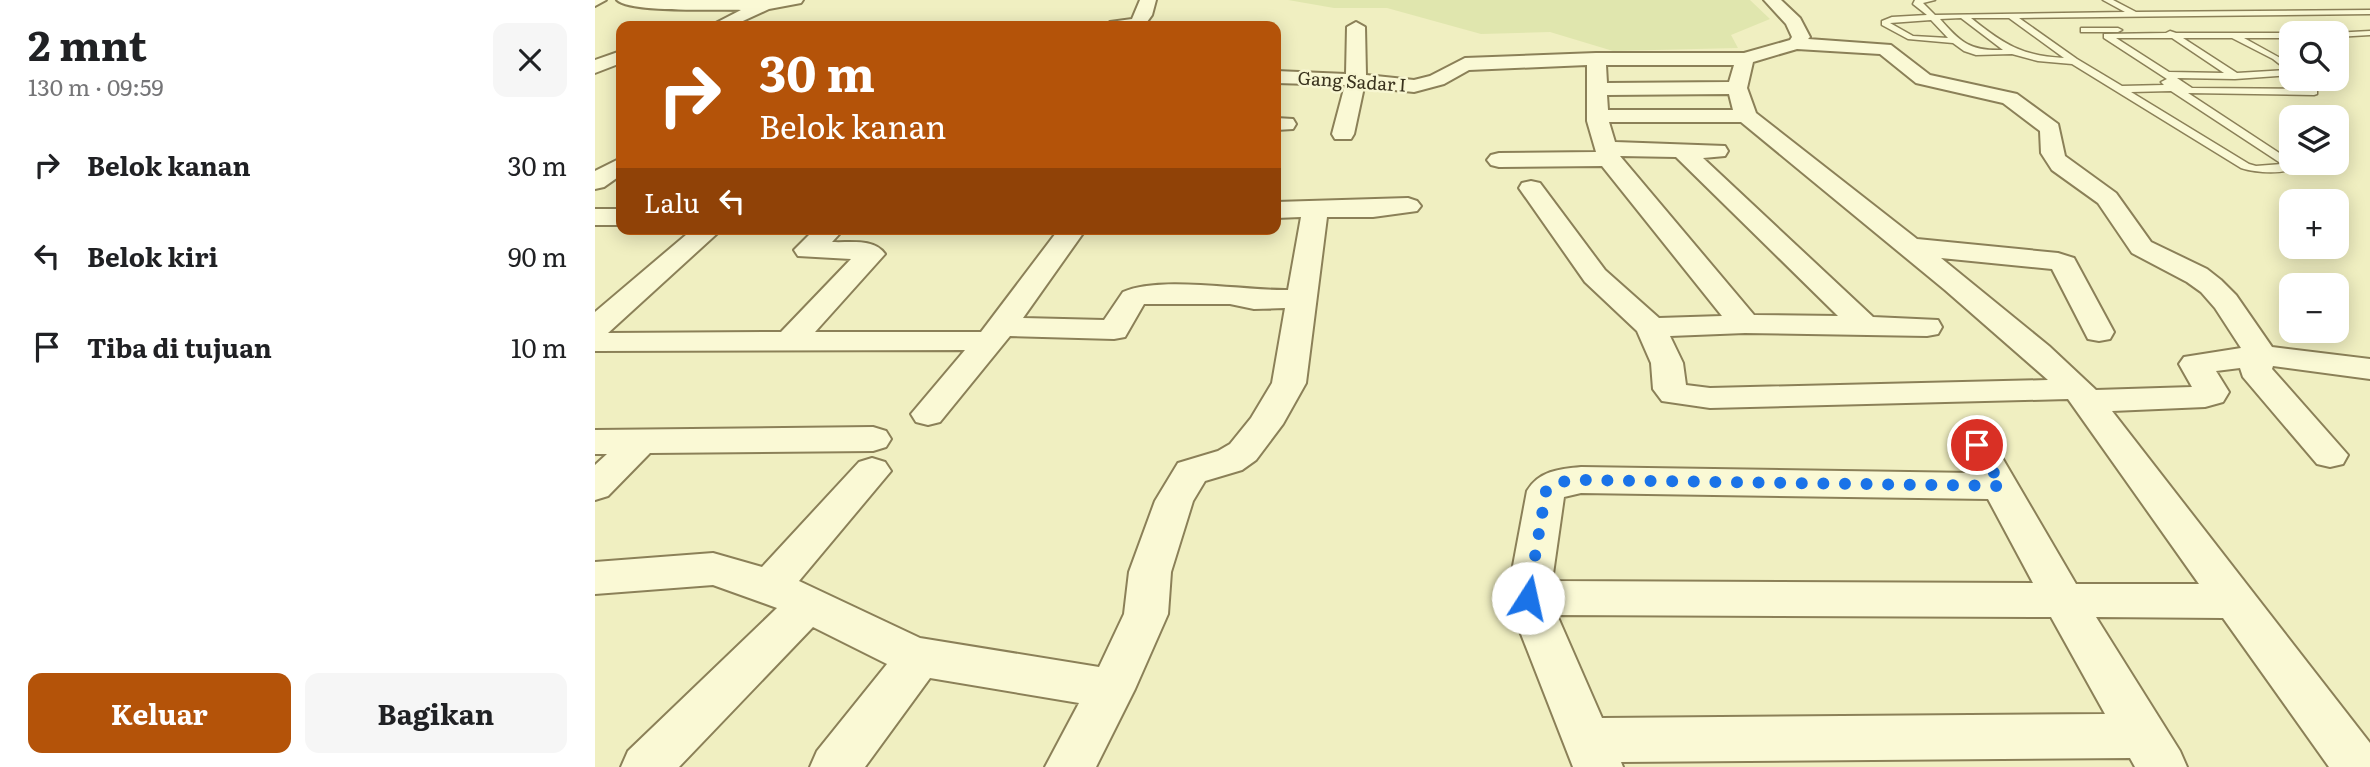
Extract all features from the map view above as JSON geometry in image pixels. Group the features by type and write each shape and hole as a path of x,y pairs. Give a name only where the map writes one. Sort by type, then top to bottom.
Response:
{"street":[{"path":"625,0 662,4 724,2 765,5 795,0"},
{"path":"1139,21 1148,0"},
{"path":"1599,116 1743,88 1801,37 1772,0"},
{"path":"731,21 765,5"},
{"path":"1343,134 1356,80 1356,27"},
{"path":"1796,44 1885,49 1923,79 2000,93 2017,101 2050,129 2051,149 2055,159 2073,175 2100,191 2118,212 2139,246 2151,255 2196,274 2211,286 2228,304 2245,335 2262,355"},
{"path":"595,67 616,59"},
{"path":"1745,324 1607,154 1599,116 1596,59 1743,88 1914,247 2022,337 2083,395 2358,767"},
{"name":"Gang Sadar I","path":"1281,77 1356,80 1399,86 1422,85 1473,64 1596,59"},
{"path":"1598,89 1743,88"},
{"path":"1499,160 1717,151"},
{"path":"1684,152 1863,324"},
{"path":"595,182 616,168"},
{"path":"1531,188 1595,275 1650,327 1667,363 1670,389 1682,397 2205,397 2212,392 2195,364 2262,355 2370,369"},
{"path":"1281,210 1408,206"},
{"path":"1070,767 1112,689 1146,614 1150,572 1174,501 1191,472 1204,466 1229,461 1243,452 1265,424 1289,383 1315,210"},
{"path":"595,217 616,217"},
{"path":"595,327 702,235"},
{"path":"789,342 871,254 867,251 807,250 824,235"},
{"path":"928,414 995,334 1069,235"},
{"path":"1914,247 2058,261 2064,264 2099,332"},
{"path":"595,342 789,342 1114,330 1133,298 1140,295 1230,295 1254,300 1302,299"},
{"path":"1650,327 1863,324 1927,327"},
{"path":"2262,355 2255,370 2330,455"},
{"path":"595,442 641,440 873,455 788,596 646,767"},
{"path":"595,486 641,440"},
{"path":"1977,445 2063,600 2153,752"},
{"path":"2002,486 1581,480 1559,482 1546,491 1528,598 1593,753 2153,752"},
{"path":"595,578 713,569 738,575 788,596 885,645 919,657 1112,689"},
{"path":"1528,598 2237,601"},
{"path":"835,767 919,657"}],"lane":[{"path":"1931,0 1916,2 1973,51 2010,52 2038,60 2074,61"},
{"path":"2107,0 2134,14"},
{"path":"2342,4 2359,12"},
{"path":"1957,40 1901,37 1885,23 1892,19 1963,16 2370,12"},
{"path":"2084,30 2255,28 2255,24 2232,13"},
{"path":"2011,16 2074,61 2245,166 2255,169 2293,166 2060,15"},
{"path":"1963,16 2010,52"},
{"path":"2170,33 2235,76"},
{"path":"2237,120 2107,36 2170,33 2279,35"},
{"path":"2349,34 2370,33"},
{"path":"2231,34 2279,60"},
{"path":"2166,75 2279,74"},
{"path":"2119,89 2173,88"},
{"path":"2190,91 2313,91"}],"green space":[{"path":"1288,0 1750,0 1770,19 1731,35 1738,48 1613,51 1550,32 1481,34 1387,8 1334,8"}],"route":[{"path":"1528,598 1546,491 1559,482 1581,480 2002,486 1977,445"}]}
